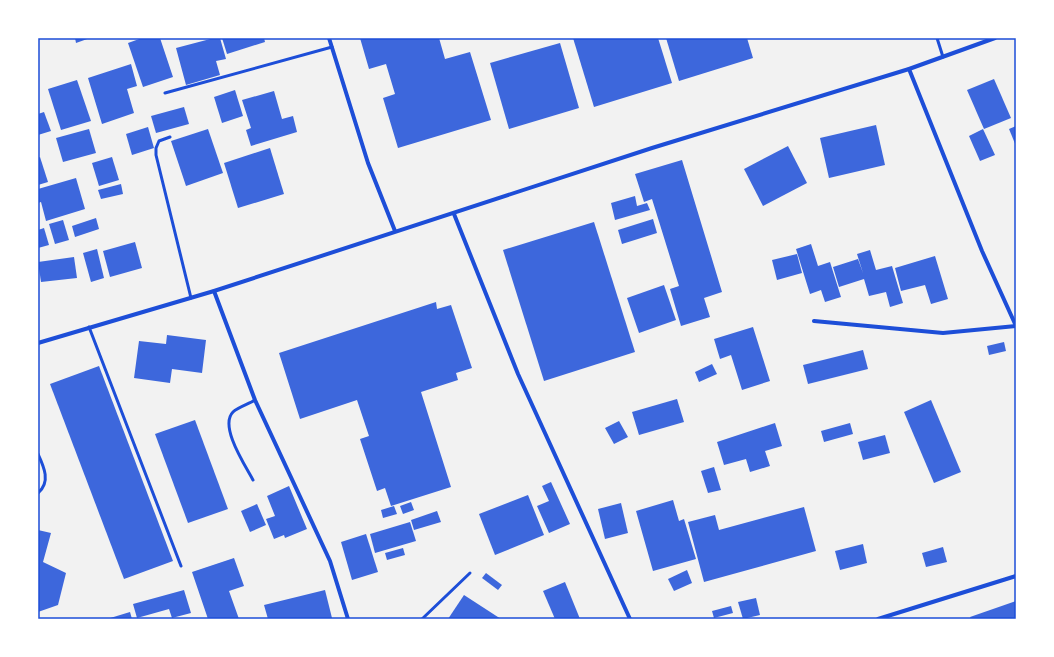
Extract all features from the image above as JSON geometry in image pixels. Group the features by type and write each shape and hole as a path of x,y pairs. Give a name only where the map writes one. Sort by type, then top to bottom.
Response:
{"street":[{"path":"329,38 368,164 396,231"},
{"path":"38,342 214,291 396,231 454,214 652,148 909,69 995,38"},
{"path":"814,321 943,333 1016,326 982,251 909,69"},
{"path":"454,214 518,374 630,619"},
{"path":"214,291 255,400 330,561 348,619"},
{"path":"878,619 1016,576"}],"lane":[{"path":"937,38 942,57"},
{"path":"165,93 332,47"},
{"path":"170,137 159,141 156,148 156,155 191,298"},
{"path":"90,327 181,566"},
{"path":"253,480 228,431 229,421 233,412 255,400"},
{"path":"38,454 46,472 45,482 38,493"},
{"path":"422,619 470,573"}],"building":[{"path":"75,38 90,38 76,43"},
{"path":"142,38 160,38 173,77 143,87 128,43"},
{"path":"214,38 220,38 226,59 216,61 220,75 186,85 176,48"},
{"path":"222,38 264,38 265,42 227,54"},
{"path":"360,38 439,38 445,59 470,52 491,120 398,148 383,98 395,94 386,64 369,69"},
{"path":"573,38 658,38 672,83 594,107"},
{"path":"666,38 747,38 753,58 679,81"},
{"path":"560,43 579,108 509,129 490,63"},
{"path":"131,64 137,86 127,89 134,113 102,124 88,78"},
{"path":"994,79 1011,118 984,129 967,90"},
{"path":"77,80 91,121 61,130 48,89"},
{"path":"235,90 243,116 222,123 214,97"},
{"path":"274,91 282,119 293,116 297,132 251,146 246,130 251,128 242,100"},
{"path":"184,107 189,124 156,133 151,116"},
{"path":"44,112 51,131 38,135 38,114"},
{"path":"876,125 885,165 829,178 820,138"},
{"path":"1016,126 1016,146 1009,129"},
{"path":"148,127 154,148 132,155 126,134"},
{"path":"89,129 96,153 63,162 56,138"},
{"path":"208,129 223,173 186,186 171,141"},
{"path":"983,129 995,155 980,161 969,136"},
{"path":"788,146 807,183 763,206 744,169"},
{"path":"270,148 284,194 238,208 224,163"},
{"path":"40,157 48,182 38,185 38,158"},
{"path":"112,157 119,180 99,186 92,163"},
{"path":"682,160 722,292 704,298 710,317 681,326 670,289 679,286 652,199 644,202 635,174"},
{"path":"76,178 85,209 46,221 41,202 38,203 38,189"},
{"path":"121,184 123,194 101,199 98,190"},
{"path":"635,196 637,206 647,203 650,210 615,220 611,203"},
{"path":"96,218 99,229 75,237 72,226"},
{"path":"653,219 657,233 622,244 618,230"},
{"path":"63,220 69,240 55,244 49,224"},
{"path":"594,222 635,352 544,381 503,250"},
{"path":"44,228 49,245 38,248 38,230"},
{"path":"135,242 142,268 110,277 103,251"},
{"path":"811,244 818,266 830,262 841,297 825,302 821,290 810,294 796,249"},
{"path":"97,249 104,278 91,282 83,253"},
{"path":"870,250 876,270 892,266 903,303 890,307 886,292 869,296 864,279 839,287 833,267 858,259 863,273 857,254"},
{"path":"797,254 802,273 777,280 772,260"},
{"path":"935,256 948,299 931,304 925,285 901,291 895,268"},
{"path":"74,257 77,278 41,282 38,262"},
{"path":"664,285 676,320 639,333 627,298"},
{"path":"436,302 437,309 451,305 472,368 456,373 458,380 421,392 451,487 391,506 385,488 377,491 360,439 369,436 357,400 300,419 279,353"},
{"path":"753,327 770,381 742,390 731,355 720,359 714,339"},
{"path":"167,335 206,340 202,373 172,369 170,383 134,378 139,341 166,344"},
{"path":"1004,342 1006,351 989,355 987,346"},
{"path":"863,350 868,369 808,384 803,365"},
{"path":"712,364 717,374 699,382 695,372"},
{"path":"99,366 173,561 124,579 50,384"},
{"path":"677,399 684,422 639,435 632,412"},
{"path":"931,400 961,472 934,483 904,412"},
{"path":"195,420 228,509 188,523 155,434"},
{"path":"619,421 628,437 614,444 605,428"},
{"path":"775,423 782,446 765,451 770,466 750,472 746,459 724,465 717,442"},
{"path":"850,423 853,434 824,442 821,431"},
{"path":"885,435 890,453 863,460 858,442"},
{"path":"714,467 721,490 708,493 701,471"},
{"path":"551,482 570,524 549,533 537,506 549,501 542,486"},
{"path":"289,486 307,529 285,538 284,535 274,539 266,519 275,516 267,496"},
{"path":"528,495 544,535 495,555 479,514"},
{"path":"673,500 679,521 684,519 696,559 653,571 636,511"},
{"path":"411,502 414,510 403,514 400,506"},
{"path":"621,503 628,533 605,539 598,509"},
{"path":"257,504 266,525 250,532 241,511"},
{"path":"394,506 397,514 383,518 381,510"},
{"path":"804,507 816,551 704,582 688,522 715,515 719,530"},
{"path":"437,511 441,522 414,530 411,520"},
{"path":"410,522 416,541 375,553 370,534"},
{"path":"38,530 51,533 43,562 66,573 58,605 38,612"},
{"path":"366,534 378,572 352,580 341,542"},
{"path":"863,544 867,563 840,570 835,551"},
{"path":"943,547 947,562 926,567 922,553"},
{"path":"403,548 405,555 387,560 385,553"},
{"path":"234,558 244,586 229,591 239,619 208,619 192,572"},
{"path":"687,570 692,583 674,591 668,579"},
{"path":"486,573 502,585 498,590 482,578"},
{"path":"565,582 580,619 555,619 543,591"},
{"path":"184,590 191,613 172,618 169,609 137,618 133,604"},
{"path":"325,590 332,618 268,619 264,605"},
{"path":"464,595 501,619 448,619"},
{"path":"756,598 760,615 743,619 738,602"},
{"path":"1016,601 1016,619 971,619 970,617"},
{"path":"731,606 733,613 714,618 712,611"},
{"path":"130,612 132,619 107,619"}]}
